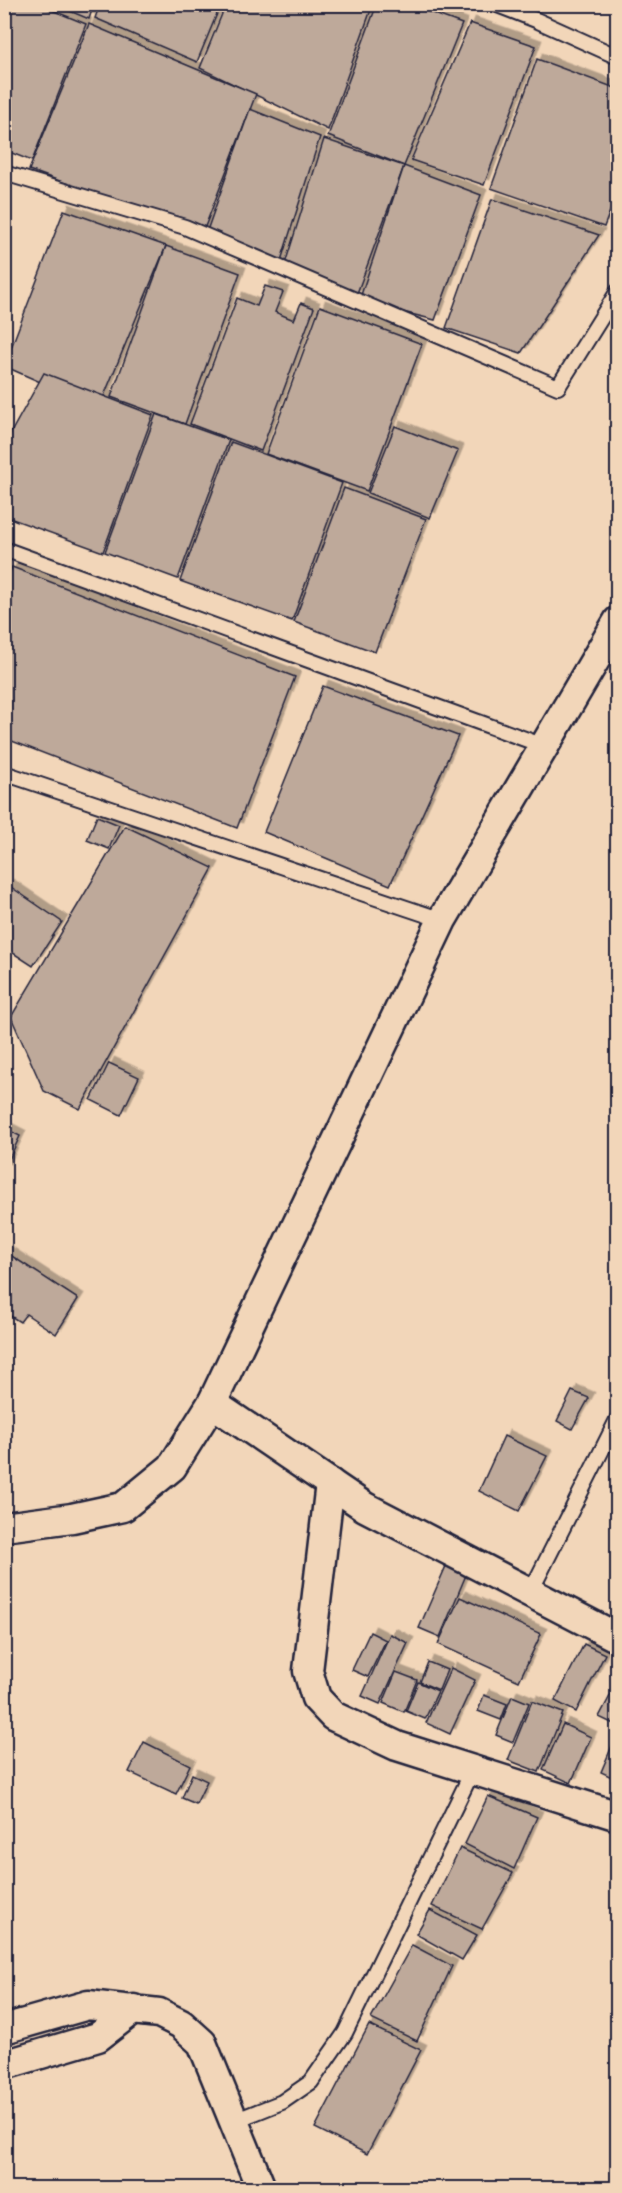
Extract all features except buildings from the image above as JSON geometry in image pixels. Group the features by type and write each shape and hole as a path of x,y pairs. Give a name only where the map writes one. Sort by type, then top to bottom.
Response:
{"street":[{"path":"4,1527 72,1518 123,1507 172,1467 212,1402 442,920 618,621"},
{"path":"212,1402 365,1507 618,1638"},
{"path":"330,1483 308,1671 316,1698 333,1716 397,1746 618,1815"},
{"path":"4,2029 88,2005 159,2013 182,2024 202,2043 261,2188"},
{"path":"4,2065 98,2037 134,2009"}],"lane":[{"path":"495,4 618,57"},
{"path":"4,173 185,227 558,387 618,291"},
{"path":"4,549 544,746"},
{"path":"4,773 442,920"},
{"path":"530,1593 618,1418"},
{"path":"234,2121 282,2102 311,2082 345,2033 473,1770"}]}
